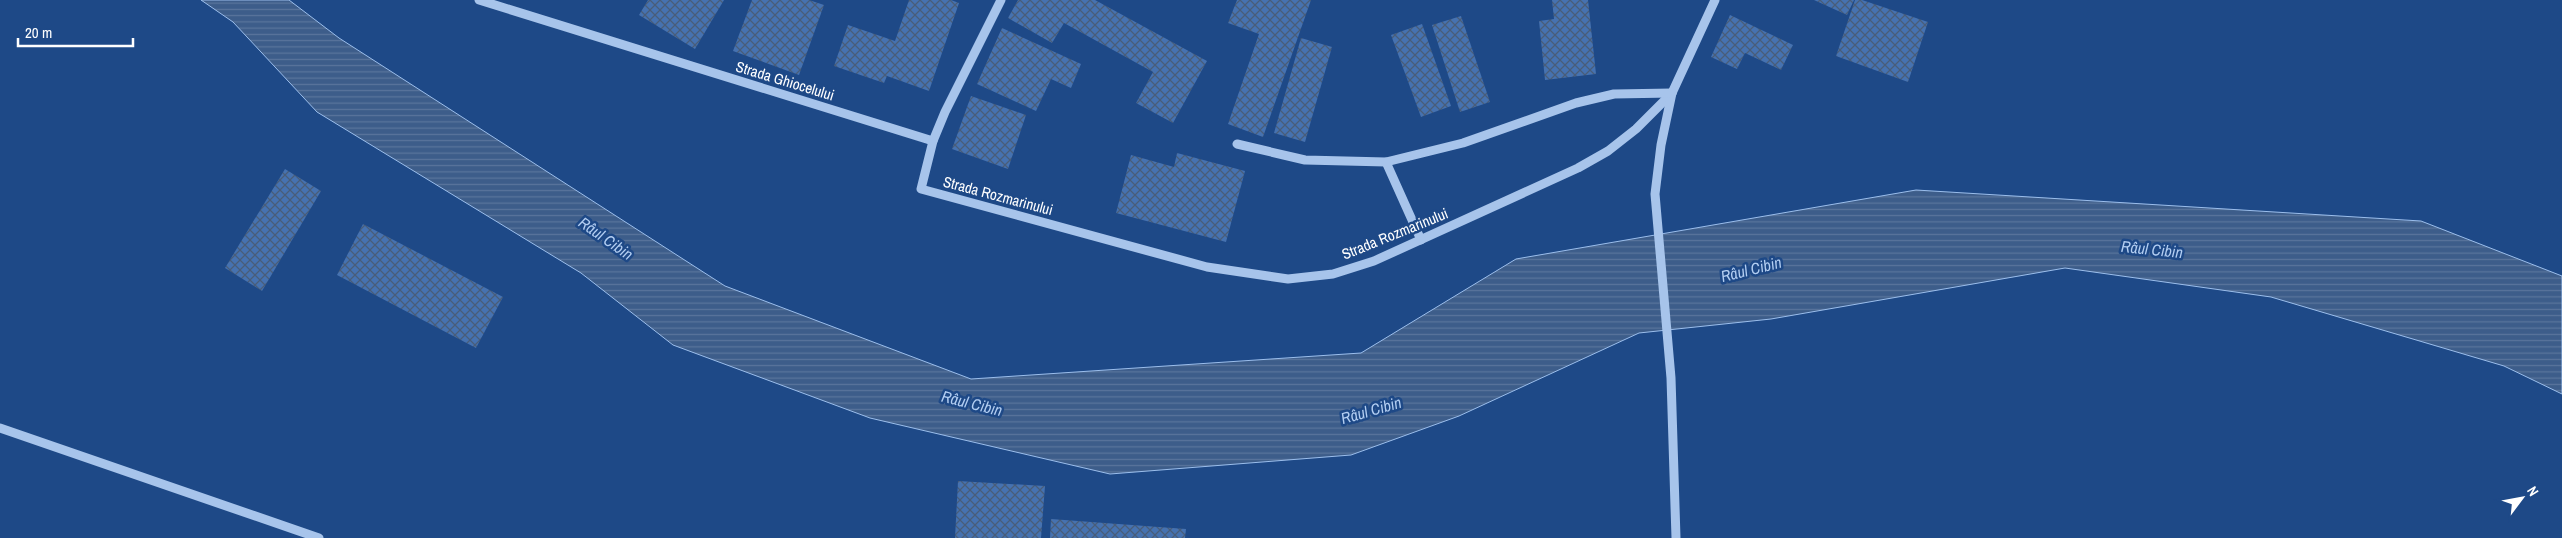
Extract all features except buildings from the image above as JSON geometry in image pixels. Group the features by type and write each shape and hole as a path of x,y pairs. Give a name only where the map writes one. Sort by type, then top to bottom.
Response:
{"street":[{"name":"Strada Ghiocelului","path":"479,0 934,141"},
{"path":"934,141 945,112 1001,0"},
{"name":"Strada Rozmarinului","path":"934,141 921,189 1207,267 1288,279 1333,274 1374,261 1421,240 1578,168 1608,151 1636,129 1672,93 1715,0"},
{"path":"1236,144 1305,160 1386,162 1463,143 1576,103 1614,94 1672,93 1661,145 1655,194 1671,378 1676,538"},
{"path":"1386,162 1421,240"},
{"path":"0,428 319,538"}],"water":[{"name":"Râul Cibin","path":"201,0 289,0 339,38 725,286 971,379 1361,353 1516,259 1916,190 2421,221 2562,276 2562,394 2504,366 2271,297 2065,268 1771,319 1639,333 1459,416 1351,455 1110,474 870,418 673,345 581,273 317,112 233,22"}]}
